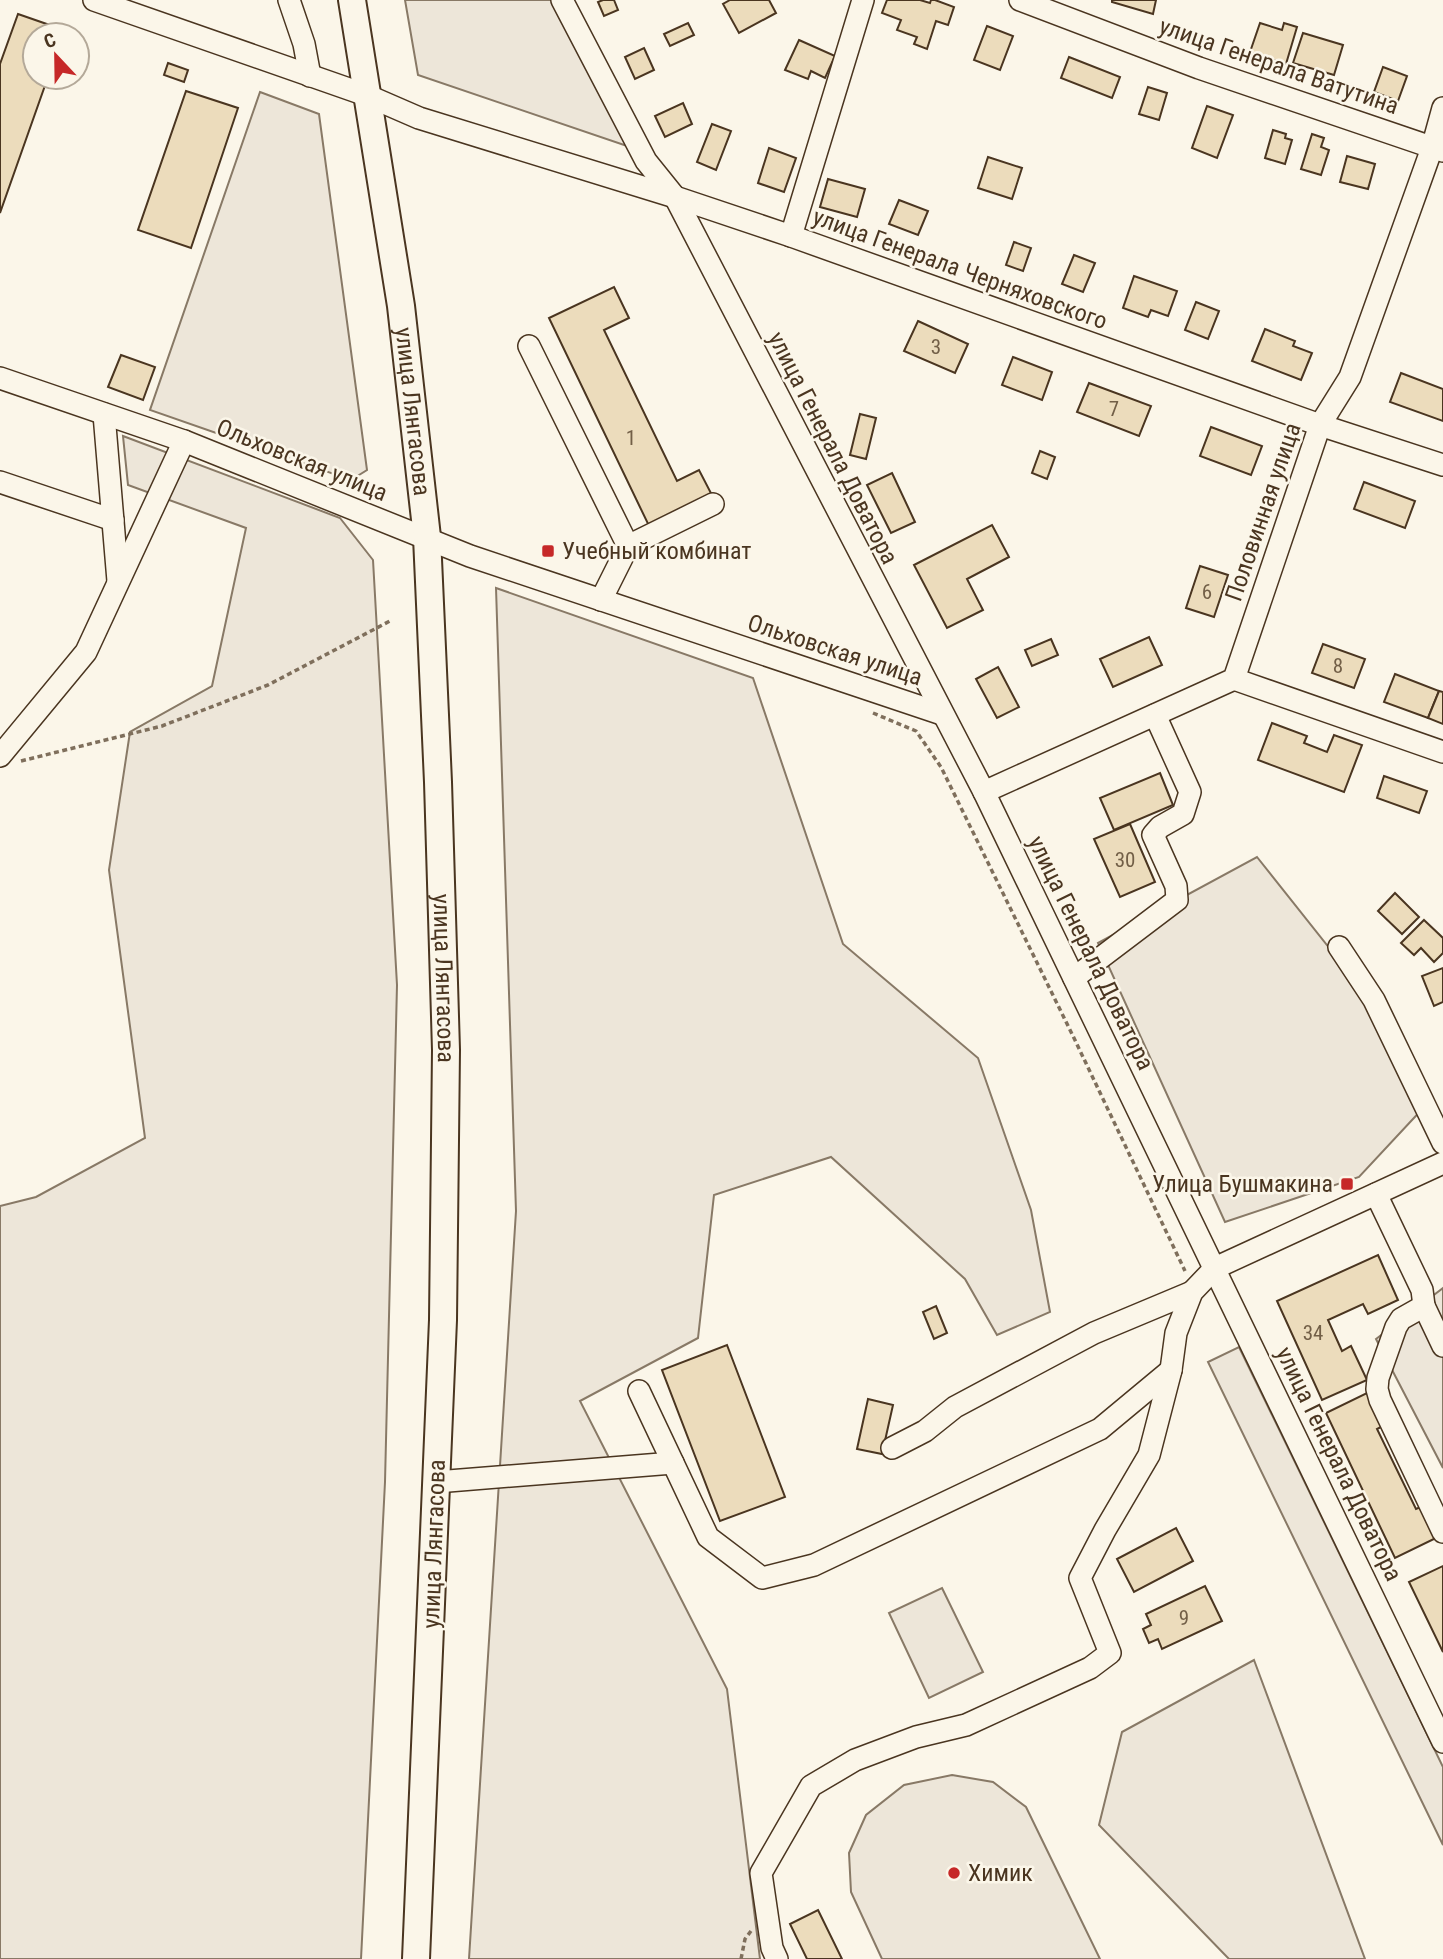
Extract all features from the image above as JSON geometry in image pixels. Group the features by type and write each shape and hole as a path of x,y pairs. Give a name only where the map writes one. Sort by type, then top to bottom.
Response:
{"main road":[{"name":"улица Лянгасова","path":"352,0 401,306 427,537 438,782 446,1050 443,1320 416,1959"}],"street":[{"name":"улица Генерала Черняховского","path":"94,0 366,95 419,118 675,197 791,236 1320,425 1443,466"},
{"path":"289,0 304,44 310,76"},
{"path":"562,0 646,161 675,197"},
{"path":"791,236 863,0"},
{"name":"улица Генерала Ватутина","path":"1020,0 1199,68 1438,149"},
{"name":"Половинная улица","path":"1234,679 1320,425 1350,377 1438,149 1443,108"},
{"name":"улица Генерала Доватора","path":"675,197 984,792 1438,1720 1443,1742"},
{"path":"530,346 628,546"},
{"name":"Ольховская улица","path":"0,379 184,441 470,556 942,714"},
{"path":"104,414 118,583"},
{"path":"7,759 86,652 184,441"},
{"path":"0,482 113,520"},
{"path":"601,600 628,546 713,504"},
{"path":"984,792 1234,679 1443,752"},
{"path":"1074,978 1177,900 1176,886 1153,835 1160,827 1183,814 1190,792 1155,715"},
{"path":"1339,947 1374,1000 1443,1143"},
{"path":"772,1955 761,1873 811,1786 855,1760 916,1737 965,1725 1090,1668 1110,1653 1080,1578 1149,1455 1171,1370 1176,1333 1192,1292 1215,1268 1443,1163"},
{"path":"1376,1194 1422,1290 1424,1306 1443,1346"},
{"path":"892,1448 925,1431 955,1407 1094,1333 1192,1292"},
{"path":"1424,1306 1401,1319 1396,1327 1378,1378 1377,1389 1443,1532"},
{"path":"639,1391 708,1536 762,1578 814,1565 1100,1429 1171,1370"},
{"path":"436,1482 673,1463"}],"path":[{"path":"7,759 162,726 268,685 390,621"},
{"path":"870,712 916,731 941,767 1188,1278 1215,1268"}],"shaded area":[{"path":"405,0 556,0 630,147 418,75"},
{"path":"260,92 319,114 367,470 351,480 150,410"},
{"path":"123,436 340,518 373,560 397,985 385,1482 361,1959 0,1959 0,1206 36,1197 145,1138 109,870 130,732 212,686 246,528 128,485"},
{"path":"496,588 753,678 843,944 978,1058 1031,1210 1050,1312 997,1335 965,1279 831,1157 714,1195 698,1338 580,1401 727,1689 760,1959 469,1959 516,1211"},
{"path":"1257,857 1365,993 1426,1105 1359,1177 1225,1222 1098,943"},
{"path":"1443,1288 1443,1468 1376,1339"},
{"path":"1239,1347 1443,1767 1443,1845 1208,1362"},
{"path":"942,1588 983,1672 929,1698 889,1613"},
{"path":"1254,1660 1365,1959 1229,1959 1099,1825 1122,1732"},
{"name":"Химик","path":"952,1775 993,1782 1026,1807 1100,1959 882,1959 851,1892 849,1853 866,1815 904,1785"}],"building":[{"path":"614,0 618,10 604,16 598,2"},
{"path":"730,0 769,0 776,13 739,33 723,4"},
{"path":"887,0 920,0 930,3 935,0 954,7 948,25 936,21 927,49 914,44 917,37 897,30 901,20 882,13"},
{"path":"1112,0 1156,0 1153,14"},
{"path":"18,14 38,21 21,21 21,91 43,91 0,213 0,64"},
{"path":"688,23 694,35 670,46 664,34"},
{"path":"1260,23 1282,30 1284,23 1297,27 1286,64 1250,52"},
{"path":"987,26 1013,36 1000,70 974,60"},
{"path":"1303,33 1343,45 1334,75 1293,63"},
{"path":"799,40 835,56 825,78 811,71 808,79 785,70"},
{"path":"644,48 654,70 635,79 625,57"},
{"path":"1069,57 1120,77 1112,98 1061,78"},
{"path":"168,63 188,70 184,82 164,75"},
{"path":"1383,67 1407,76 1398,101 1374,92"},
{"path":"1148,87 1167,93 1159,120 1139,114"},
{"path":"186,91 238,108 191,248 138,230"},
{"path":"683,103 692,124 665,137 655,116"},
{"path":"1207,106 1233,115 1217,158 1192,148"},
{"path":"712,124 731,131 716,170 697,162"},
{"path":"1273,130 1286,134 1285,138 1292,140 1285,164 1265,158"},
{"path":"1312,134 1324,138 1321,147 1329,150 1321,175 1301,169"},
{"path":"769,148 796,158 784,192 758,183"},
{"path":"1347,156 1375,164 1368,189 1340,182"},
{"path":"988,157 1022,168 1012,199 978,188"},
{"path":"828,179 865,189 857,217 820,207"},
{"path":"899,200 928,211 918,235 889,224"},
{"path":"1014,242 1031,248 1023,271 1006,265"},
{"path":"1074,255 1095,263 1083,292 1062,284"},
{"path":"1134,276 1177,291 1168,316 1151,310 1148,317 1123,308"},
{"path":"614,287 629,318 604,330 677,481 699,470 714,499 651,530 549,318"},
{"path":"1196,302 1219,311 1208,339 1185,330"},
{"path":"918,321 968,344 955,373 904,351"},
{"path":"1265,329 1295,341 1293,346 1312,353 1301,380 1252,361"},
{"path":"121,355 155,367 143,400 108,387"},
{"path":"1013,357 1052,372 1042,400 1002,385"},
{"path":"1401,373 1443,389 1443,421 1390,402"},
{"path":"1089,383 1151,406 1139,436 1077,412"},
{"path":"860,414 876,418 866,459 850,455"},
{"path":"1211,427 1262,446 1251,475 1200,456"},
{"path":"1040,451 1055,457 1047,479 1032,473"},
{"path":"892,473 915,522 891,533 867,485"},
{"path":"1364,482 1415,501 1405,528 1354,509"},
{"path":"992,525 1009,557 967,579 983,610 947,628 914,565"},
{"path":"1200,566 1228,575 1214,617 1186,608"},
{"path":"1149,637 1162,665 1113,687 1100,659"},
{"path":"1051,639 1058,655 1032,666 1025,650"},
{"path":"1323,644 1365,659 1354,688 1312,673"},
{"path":"998,667 1019,707 997,718 976,679"},
{"path":"1395,674 1439,691 1428,718 1384,702"},
{"path":"1439,691 1443,692 1443,724 1428,718"},
{"path":"1272,723 1307,736 1304,743 1327,752 1334,735 1362,745 1344,792 1258,760"},
{"path":"1160,773 1173,805 1114,830 1100,798"},
{"path":"1384,776 1427,791 1419,813 1377,798"},
{"path":"1130,824 1155,882 1120,897 1094,839"},
{"path":"1395,893 1419,917 1402,934 1378,911"},
{"path":"1424,920 1443,938 1443,953 1434,962 1421,948 1414,955 1401,943"},
{"path":"1443,968 1443,1002 1434,1006 1422,976"},
{"path":"1378,1255 1398,1300 1368,1314 1363,1304 1328,1320 1342,1351 1351,1346 1367,1380 1322,1400 1277,1301"},
{"path":"936,1306 947,1333 934,1339 923,1312"},
{"path":"727,1345 785,1497 720,1521 662,1370"},
{"path":"1369,1392 1385,1425 1377,1429 1416,1509 1423,1506 1438,1537 1395,1558 1326,1413"},
{"path":"868,1399 893,1405 882,1454 857,1449"},
{"path":"1176,1528 1193,1561 1134,1592 1117,1559"},
{"path":"1443,1566 1443,1652 1409,1582"},
{"path":"1205,1586 1222,1621 1162,1649 1158,1639 1149,1643 1143,1629 1151,1625 1146,1614"},
{"path":"818,1910 842,1959 807,1959 790,1924"}],"place":[{"name":"Учебный комбинат","path":"548,551"},
{"name":"Улица Бушмакина","path":"1347,1184"},
{"name":"Химик","path":"954,1873"}]}
